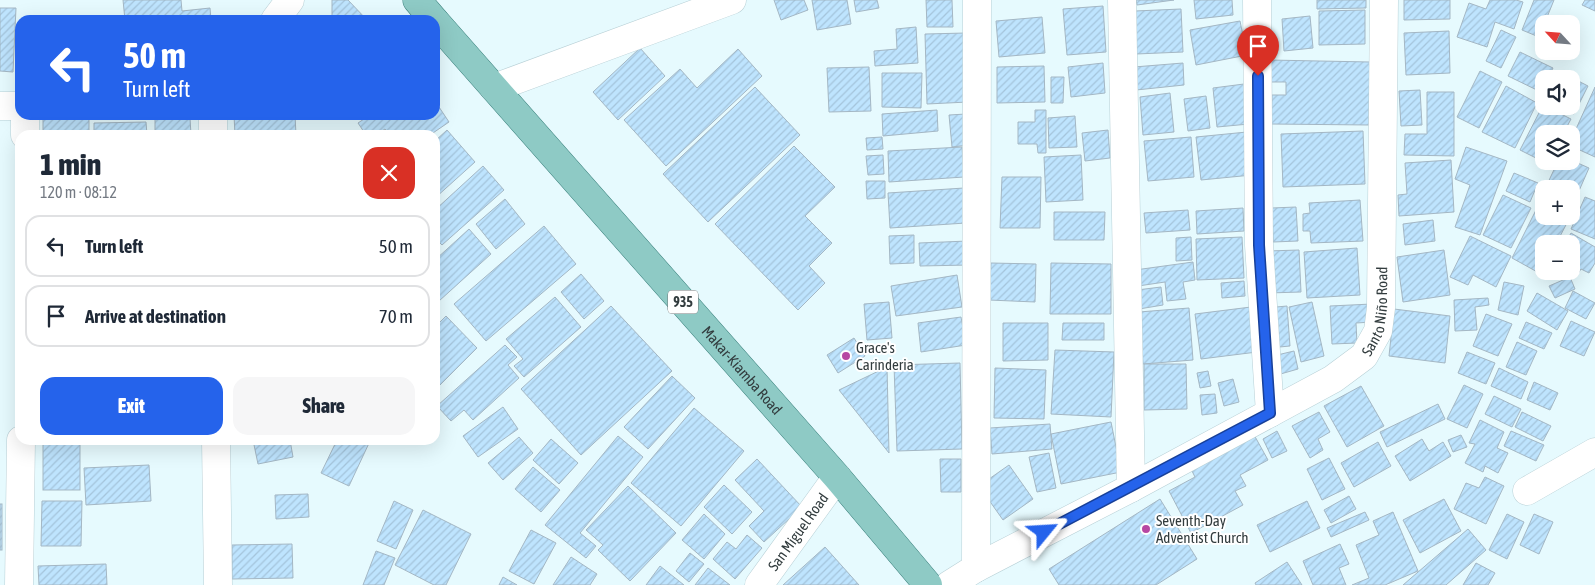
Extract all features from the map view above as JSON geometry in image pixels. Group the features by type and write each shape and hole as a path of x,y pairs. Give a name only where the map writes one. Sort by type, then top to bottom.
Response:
{"main road":[{"name":"Makar-Kiamba Road","path":"417,0 430,15"},
{"name":"Makar-Kiamba Road","path":"440,26 837,477 928,585"}],"street":[{"path":"279,15 290,0"},
{"path":"494,88 732,0"},
{"path":"976,568 977,0"},
{"path":"1122,0 1131,488"},
{"path":"1257,0 1259,245 1270,413"},
{"name":"Santo Niño Road","path":"949,585 976,568 1131,488 1333,379 1364,356 1378,331 1381,308 1384,0"},
{"path":"0,106 15,106"},
{"path":"19,585 21,445"},
{"path":"216,445 218,585"},
{"path":"1527,491 1595,452"},
{"name":"San Miguel Road","path":"759,585 837,477"}],"building":[{"path":"123,0 181,0 182,11 210,8 211,15 124,15"},
{"path":"332,0 348,0 362,15 332,15"},
{"path":"774,0 804,0 808,10 781,20"},
{"path":"812,0 847,0 851,24 817,30"},
{"path":"854,0 877,0 879,8 856,12"},
{"path":"926,0 952,0 953,27 927,27"},
{"path":"1136,0 1174,0 1137,5"},
{"path":"1194,0 1232,0 1233,15 1196,19"},
{"path":"1317,0 1366,0 1366,8 1317,9"},
{"path":"1404,0 1450,0 1450,19 1404,20"},
{"path":"1490,0 1516,0 1523,2 1514,29 1495,22 1487,47 1457,37 1469,3 1486,9"},
{"path":"1534,0 1554,0 1548,15 1535,15 1535,35 1522,30"},
{"path":"1585,0 1595,0 1595,11 1582,5"},
{"path":"1103,6 1106,52 1067,55 1063,9"},
{"path":"0,8 16,8 13,72 0,71"},
{"path":"1181,9 1183,52 1136,54 1135,11"},
{"path":"1365,10 1365,44 1319,45 1319,11"},
{"path":"1310,16 1313,48 1284,51 1282,19"},
{"path":"1042,17 1045,53 999,57 996,21"},
{"path":"1240,21 1247,55 1196,65 1190,30"},
{"path":"916,27 918,63 875,66 874,51 897,49 896,29"},
{"path":"1501,30 1516,37 1501,68 1486,61"},
{"path":"1449,31 1450,73 1406,75 1404,33"},
{"path":"966,33 968,102 927,104 925,34"},
{"path":"640,48 665,76 618,120 593,92"},
{"path":"738,49 762,76 666,166 624,120 680,69 697,88"},
{"path":"1520,52 1553,68 1552,70 1535,70 1535,89 1508,76"},
{"path":"1269,60 1370,62 1369,125 1271,124 1272,95 1286,95 1286,82 1269,82"},
{"path":"1103,63 1105,93 1071,97 1068,67"},
{"path":"1183,63 1184,85 1136,90 1134,67"},
{"path":"1044,66 1045,102 997,103 997,67"},
{"path":"869,67 871,111 829,112 827,68"},
{"path":"1480,71 1502,82 1479,128 1457,117"},
{"path":"882,73 922,73 921,108 882,107"},
{"path":"1051,77 1064,77 1063,103 1051,103"},
{"path":"1580,82 1588,86 1580,102"},
{"path":"1244,84 1249,124 1217,127 1213,88"},
{"path":"1506,86 1535,102 1535,107 1515,148 1482,132"},
{"path":"755,87 800,135 708,222 663,174"},
{"path":"1595,87 1595,157 1580,150 1580,125 1578,125"},
{"path":"1420,90 1422,125 1401,126 1399,91"},
{"path":"1427,92 1454,92 1454,156 1404,155 1405,134 1427,134"},
{"path":"1170,93 1174,132 1143,135 1140,97"},
{"path":"1206,96 1210,128 1188,131 1184,99"},
{"path":"440,108 449,122 437,130 363,130 358,123 362,120 440,120"},
{"path":"937,110 938,131 883,136 882,114"},
{"path":"1035,110 1046,110 1046,153 1038,153 1037,144 1018,144 1018,122 1035,122"},
{"path":"966,114 968,145 952,147 949,115"},
{"path":"1538,115 1563,115 1571,119 1568,125 1535,125 1535,158 1520,150"},
{"path":"1075,116 1077,147 1049,148 1048,118"},
{"path":"43,120 89,120 89,130 43,130"},
{"path":"155,120 190,120 191,130 155,130"},
{"path":"234,120 295,120 296,130 235,130"},
{"path":"146,122 147,130 94,130 94,123"},
{"path":"447,130 475,162 440,194 440,136"},
{"path":"1108,130 1110,158 1085,161 1082,133"},
{"path":"1363,131 1365,184 1283,187 1281,134"},
{"path":"1247,132 1252,175 1201,180 1196,137"},
{"path":"882,137 883,149 867,150 866,138"},
{"path":"1191,137 1194,177 1148,181 1144,141"},
{"path":"794,146 835,187 805,216 832,243 809,266 825,283 798,310 715,224"},
{"path":"962,147 964,177 889,182 888,151"},
{"path":"1466,147 1507,161 1480,235 1455,227 1470,185 1455,179"},
{"path":"883,155 884,174 868,175 866,156"},
{"path":"1081,155 1083,200 1046,202 1044,157"},
{"path":"1451,160 1454,212 1399,216 1398,195 1407,194 1405,163"},
{"path":"1580,164 1589,168 1580,188 1580,180 1549,180 1554,170 1580,170"},
{"path":"483,166 504,190 442,245 440,243 440,205"},
{"path":"1514,173 1535,182 1535,190 1530,202 1506,191"},
{"path":"1002,177 1041,177 1040,228 1000,228"},
{"path":"866,181 885,181 885,198 867,199"},
{"path":"964,188 966,223 890,228 888,193"},
{"path":"1503,195 1531,208 1511,248 1483,235"},
{"path":"1585,197 1595,201 1595,239 1571,229 1573,225 1580,225 1580,208"},
{"path":"505,199 525,224 496,249 476,224"},
{"path":"1360,200 1363,241 1311,243 1310,231 1303,231 1303,214 1310,213 1309,203"},
{"path":"1296,207 1298,241 1273,242 1272,208"},
{"path":"1243,208 1244,231 1197,234 1196,211"},
{"path":"1188,210 1190,230 1146,233 1144,213"},
{"path":"1054,212 1105,212 1104,240 1054,240"},
{"path":"1535,212 1535,225 1566,225 1561,235 1535,235 1535,271 1512,258"},
{"path":"1433,220 1435,241 1405,245 1403,224"},
{"path":"544,226 576,264 486,341 454,304"},
{"path":"469,229 491,254 440,300 440,255"},
{"path":"914,235 914,263 890,264 889,236"},
{"path":"1470,236 1511,256 1496,287 1473,275 1468,285 1450,277"},
{"path":"1191,237 1192,260 1176,261 1176,238"},
{"path":"1242,237 1244,278 1197,280 1196,239"},
{"path":"1580,238 1595,247 1595,263 1589,273 1581,269 1580,270"},
{"path":"968,241 969,265 920,266 919,243"},
{"path":"1357,248 1360,295 1307,298 1304,252"},
{"path":"1299,250 1301,292 1268,293 1267,251"},
{"path":"1444,250 1450,295 1403,302 1397,257"},
{"path":"1193,262 1195,280 1183,282 1186,299 1167,301 1165,282 1138,286 1135,270"},
{"path":"991,263 1036,264 1035,302 989,300"},
{"path":"1051,263 1111,264 1111,314 1050,314"},
{"path":"581,274 604,301 584,319 561,292"},
{"path":"957,275 962,307 896,316 891,286"},
{"path":"1563,280 1571,280 1575,289 1555,298 1549,286"},
{"path":"1244,281 1245,296 1222,298 1221,283"},
{"path":"1504,282 1524,286 1518,315 1498,310"},
{"path":"1161,287 1163,305 1139,309 1137,290"},
{"path":"1573,291 1595,303 1586,319 1565,308"},
{"path":"1537,293 1568,311 1557,330 1527,311"},
{"path":"555,297 581,327 524,377 514,366 523,359 506,339"},
{"path":"1488,298 1489,305 1475,307 1477,330 1455,331 1454,300"},
{"path":"889,302 892,338 867,340 864,304"},
{"path":"1312,302 1324,356 1301,362 1289,307"},
{"path":"1372,304 1372,322 1356,323 1357,343 1332,344 1330,306"},
{"path":"611,306 672,371 581,455 521,389"},
{"path":"1287,306 1290,346 1269,348 1266,308"},
{"path":"1251,307 1257,352 1201,359 1195,314"},
{"path":"1189,308 1193,360 1143,364 1139,312"},
{"path":"1394,309 1450,316 1445,363 1389,356"},
{"path":"1486,314 1512,324 1498,356 1473,346"},
{"path":"446,316 477,348 440,385 440,322"},
{"path":"961,317 966,345 921,352 918,323"},
{"path":"1571,321 1595,332 1584,356 1560,346"},
{"path":"1526,322 1552,333 1544,349 1519,338"},
{"path":"1003,323 1048,323 1048,360 1003,361"},
{"path":"1063,323 1104,323 1104,340 1062,340"},
{"name":"Grace's Carinderia","path":"854,338 865,356 838,373 827,355"},
{"path":"1517,342 1537,351 1526,375 1506,367"},
{"path":"505,345 517,357 508,365 519,378 473,420 464,410 451,421 440,409 440,403"},
{"path":"1055,350 1114,352 1111,417 1051,414"},
{"path":"1294,351 1298,369 1277,375 1273,356"},
{"path":"1467,352 1495,363 1486,384 1458,373"},
{"path":"960,363 962,449 897,451 894,365"},
{"path":"1144,364 1186,364 1187,409 1144,410"},
{"path":"887,367 889,453 839,390"},
{"path":"995,368 1046,370 1044,419 994,418"},
{"path":"1499,368 1528,382 1521,399 1491,386"},
{"path":"1208,371 1211,386 1200,388 1197,373"},
{"path":"672,376 695,398 648,449 624,427"},
{"path":"1233,379 1239,402 1224,406 1218,383"},
{"path":"1534,382 1558,393 1550,410 1527,400"},
{"path":"1464,385 1483,394 1467,428 1447,419"},
{"path":"1361,386 1384,426 1347,447 1324,406"},
{"path":"1215,394 1217,413 1202,415 1200,395"},
{"path":"1494,396 1521,409 1512,427 1485,414"},
{"path":"1438,404 1445,419 1387,447 1380,432"},
{"path":"503,407 518,429 478,457 463,436"},
{"path":"694,408 744,451 681,526 631,483"},
{"path":"1319,412 1330,432 1318,439 1323,450 1310,458 1292,426"},
{"path":"1522,412 1551,426 1543,441 1515,427"},
{"path":"1480,420 1504,432 1497,448 1508,453 1498,473 1485,466 1483,472 1465,463 1475,444 1469,443"},
{"path":"1111,422 1121,472 1061,484 1051,434"},
{"path":"1050,424 1052,449 992,454 990,428"},
{"path":"1277,431 1287,451 1272,458 1263,439"},
{"path":"1511,431 1544,445 1536,461 1504,446"},
{"path":"1253,433 1268,460 1240,475 1246,486 1235,491 1243,505 1191,533 1169,491 1195,477 1190,467"},
{"path":"1461,435 1467,447 1453,452 1448,440"},
{"path":"618,436 643,457 580,533 596,546 586,558 545,525"},
{"path":"519,437 533,453 503,480 488,463"},
{"path":"551,439 578,463 559,484 533,460"},
{"path":"1422,439 1429,451 1443,442 1451,456 1410,481 1395,456"},
{"path":"1378,442 1391,466 1354,487 1341,463"},
{"path":"43,445 80,445 80,490 43,490"},
{"path":"254,445 291,445 293,457 258,464"},
{"path":"335,445 368,445 349,486 321,473"},
{"path":"1049,453 1056,488 1037,492 1029,457"},
{"path":"1329,458 1345,489 1322,500 1307,469"},
{"path":"757,459 802,507 764,542 749,526 764,511 735,480"},
{"path":"940,459 961,459 961,492 941,492"},
{"path":"149,465 151,501 86,505 84,468"},
{"path":"1009,465 1033,499 1003,520 979,486"},
{"path":"533,467 560,490 541,512 515,489"},
{"path":"1485,477 1504,486 1486,524 1454,509 1466,483 1479,488"},
{"path":"724,485 752,512 732,534 704,507"},
{"path":"628,486 676,533 630,581 598,550 603,545 586,530"},
{"path":"308,494 309,517 276,519 275,495"},
{"path":"1349,496 1356,509 1331,523 1324,510"},
{"name":"Seventh-Day Adventist Church","path":"1160,499 1197,559 1156,585 1059,585 1049,569"},
{"path":"1444,499 1461,531 1420,553 1403,520"},
{"path":"42,501 82,501 81,546 41,546"},
{"path":"394,501 413,510 396,549 377,541"},
{"path":"1307,501 1320,528 1270,552 1257,525"},
{"path":"0,504 2,504 2,550 0,550"},
{"path":"423,510 471,534 446,585 434,585 395,565"},
{"path":"1365,512 1369,520 1331,537 1327,528"},
{"path":"1393,512 1418,571 1385,585 1352,585 1369,578 1356,545 1379,535 1373,521"},
{"path":"704,514 725,534 704,559 682,540"},
{"path":"1507,514 1524,522 1507,559 1489,550"},
{"path":"1534,514 1553,522 1539,554 1520,545"},
{"path":"1468,529 1486,550 1446,585 1403,585"},
{"path":"531,530 556,543 534,584 509,571"},
{"path":"747,535 762,548 735,579 713,559 727,542 736,549"},
{"path":"292,544 293,578 232,579 232,545"},
{"path":"1340,544 1349,564 1339,568 1346,585 1313,585 1303,561"},
{"path":"825,547 859,585 783,585"},
{"path":"376,551 395,558 384,585 363,585"},
{"path":"690,553 704,564 689,582 676,571"},
{"path":"571,557 597,574 590,585 553,585"},
{"path":"1287,562 1302,585 1256,585 1255,583"},
{"path":"1476,563 1495,573 1488,585 1463,585"},
{"path":"106,564 107,585 39,585 38,566"},
{"path":"660,566 684,585 646,585"},
{"path":"708,568 730,585 695,585"},
{"path":"503,577 517,585 499,585"}],"place":[{"name":"Grace's Carinderia","path":"846,356"},
{"name":"Seventh-Day Adventist Church","path":"1146,529"}],"route":[{"path":"1044,532 1131,488 1270,413 1259,245 1258,76"}]}
